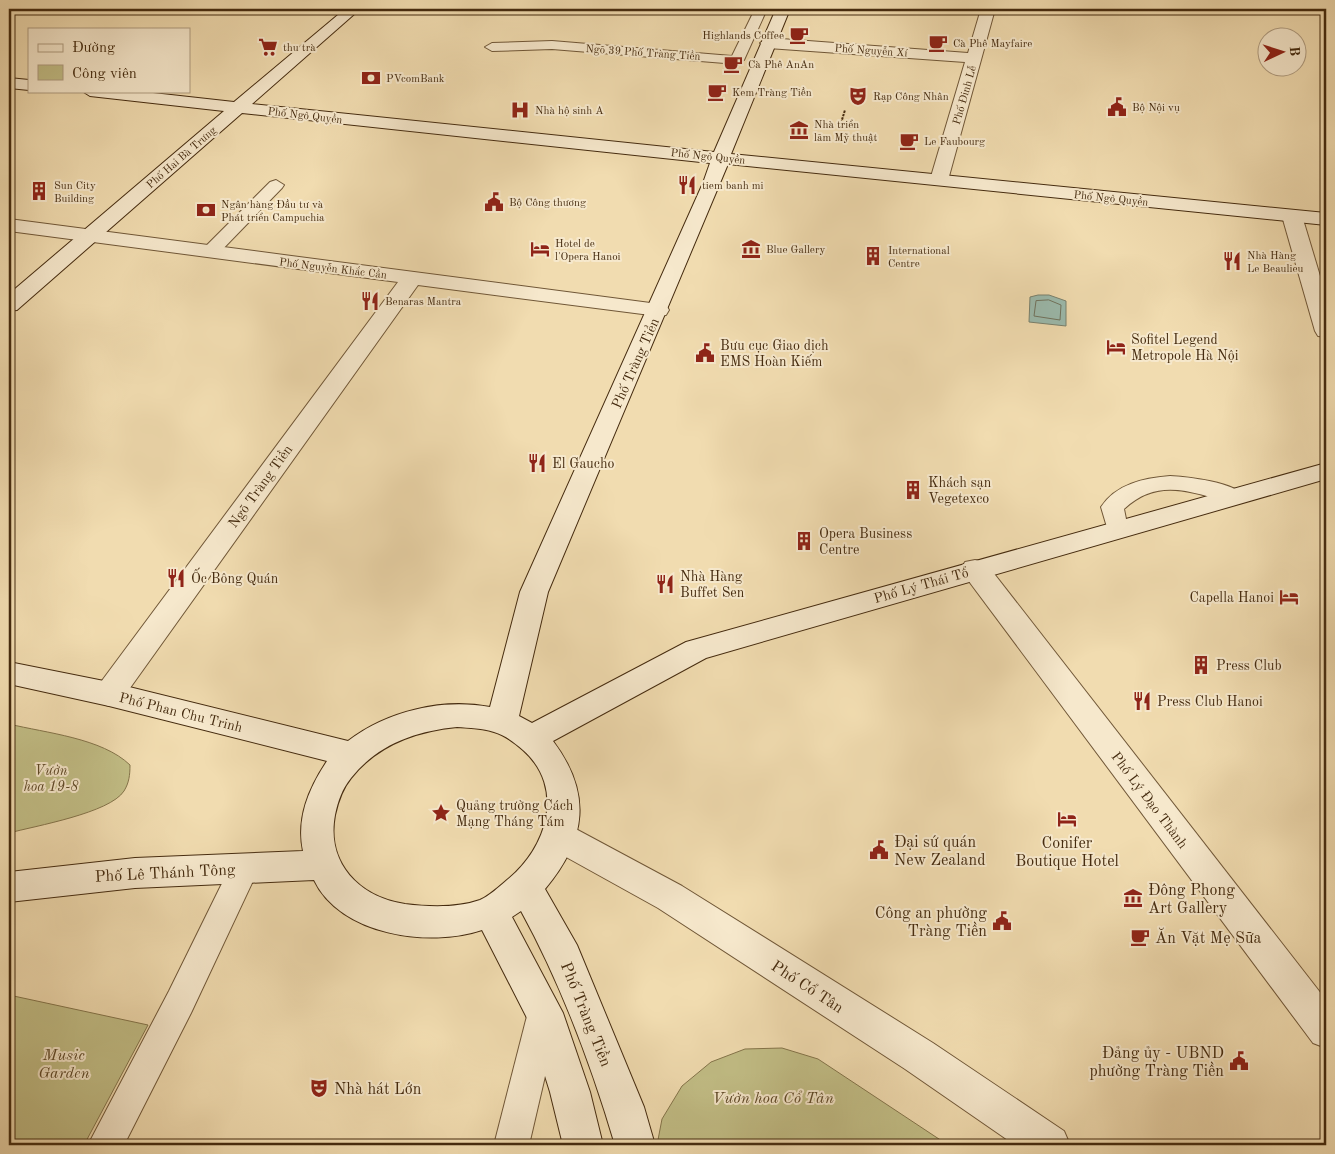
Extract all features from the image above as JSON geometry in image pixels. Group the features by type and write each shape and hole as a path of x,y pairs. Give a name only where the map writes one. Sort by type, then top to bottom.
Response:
{"street":[{"name":"Phố Hai Bà Trưng","path":"9,305 353,9"},
{"name":"Phố Tràng Tiền","path":"502,722 534,592 658,310 783,9"},
{"name":"Phố Đinh Lễ","path":"939,180 988,9"},
{"name":"Phố Nguyễn Xí","path":"768,43 975,58"},
{"path":"9,83 28,85"},
{"name":"Phố Ngô Quyền","path":"99,92 389,125 1326,220"},
{"path":"1292,216 1326,331"},
{"name":"Phố Nguyễn Khắc Cần","path":"9,226 658,310"},
{"name":"Ngõ Tràng Tiền","path":"109,694 412,278"},
{"name":"Phố Lý Thái Tổ","path":"531,738 696,650 975,569 1326,471"},
{"name":"Phố Lý Đạo Thành","path":"975,569 1326,1030"},
{"name":"Phố Phan Chu Trinh","path":"9,674 109,694 352,755"},
{"path":"457,715 502,722 531,738 552,760 564,788 564,812 560,837 547,863 526,887 491,912 452,922 420,922 378,915 343,894 322,865 316,842 316,819 327,788 335,774 352,755 376,738 401,725 429,718 457,715"},
{"name":"Phố Cổ Tân","path":"560,837 670,897 919,1056 1050,1145"},
{"name":"Phố Lê Thánh Tông","path":"9,887 135,873 322,865"},
{"name":"Phố Tràng Tiền","path":"526,887 559,945 624,1107 635,1145"},
{"path":"491,912 544,1013 570,1092 583,1145"}],"lane":[{"name":"Ngõ 39 Phố Tràng Tiền","path":"492,46 552,45 737,60 761,9"},
{"path":"210,252 276,185"},
{"path":"105,1145 180,1002 244,868"},
{"path":"512,1145 544,1013"}],"path":[{"path":"840,123 845,110"},
{"path":"9,746 10,741"}],"green space":[{"name":"Vườn hoa 19-8","path":"9,724 73,738 104,748 118,756 130,765 129,779 124,791 116,799 104,806 88,812 9,833"},
{"name":"Music Garden","path":"9,995 148,1025 84,1145 9,1145"},
{"name":"Vườn hoa Cổ Tân","path":"782,1048 818,1059 948,1145 657,1145 662,1119 682,1086 711,1062 745,1049"}],"water":[{"path":"1049,295 1066,301 1066,326 1029,322 1030,297"}],"place":[{"name":"Highlands Coffee","path":"799,35"},
{"name":"Cà Phê Mayfaire","path":"938,43"},
{"name":"thu trà","path":"268,47"},
{"name":"Cà Phê AnAn","path":"733,64"},
{"name":"PVcomBank","path":"371,78"},
{"name":"Kem Tràng Tiền","path":"717,92"},
{"name":"Rạp Công Nhân","path":"858,96"},
{"name":"Bộ Nội vụ","path":"1117,107"},
{"name":"Nhà hộ sinh A","path":"520,110"},
{"name":"Nhà triển lãm Mỹ thuật","path":"799,130"},
{"name":"Le Faubourg","path":"909,141"},
{"name":"tiem banh mi","path":"687,185"},
{"name":"Sun City Building","path":"39,191"},
{"name":"Bộ Công thương","path":"494,202"},
{"name":"Ngân hàng Đầu tư và Phát triển Campuchia","path":"206,210"},
{"name":"Hotel de l'Opera Hanoi","path":"540,249"},
{"name":"Blue Gallery","path":"751,249"},
{"name":"International Centre","path":"873,256"},
{"name":"Nhà Hàng Le Beaulieu","path":"1232,261"},
{"name":"Benaras Mantra","path":"370,301"},
{"name":"Sofitel Legend Metropole Hà Nội","path":"1116,347"},
{"name":"Bưu cục Giao dịch EMS Hoàn Kiếm","path":"705,353"},
{"name":"El Gaucho","path":"537,463"},
{"name":"Khách sạn Vegetexco","path":"913,490"},
{"name":"Opera Business Centre","path":"804,541"},
{"name":"Ốc Bông Quán","path":"176,578"},
{"name":"Nhà Hàng Buffet Sen","path":"665,584"},
{"name":"Capella Hanoi","path":"1289,597"},
{"name":"Press Club","path":"1201,665"},
{"name":"Press Club Hanoi","path":"1142,701"},
{"name":"Quảng trường Cách Mạng Tháng Tám","path":"441,813"},
{"name":"Conifer Boutique Hotel","path":"1067,819"},
{"name":"Đại sứ quán New Zealand","path":"879,850"},
{"name":"Đông Phong Art Gallery","path":"1133,898"},
{"name":"Công an phường Tràng Tiền","path":"1002,921"},
{"name":"Ăn Vặt Mẹ Sữa","path":"1140,937"},
{"name":"Đảng ủy - UBND phường Tràng Tiền","path":"1239,1061"},
{"name":"Nhà hát Lớn","path":"319,1088"}]}
